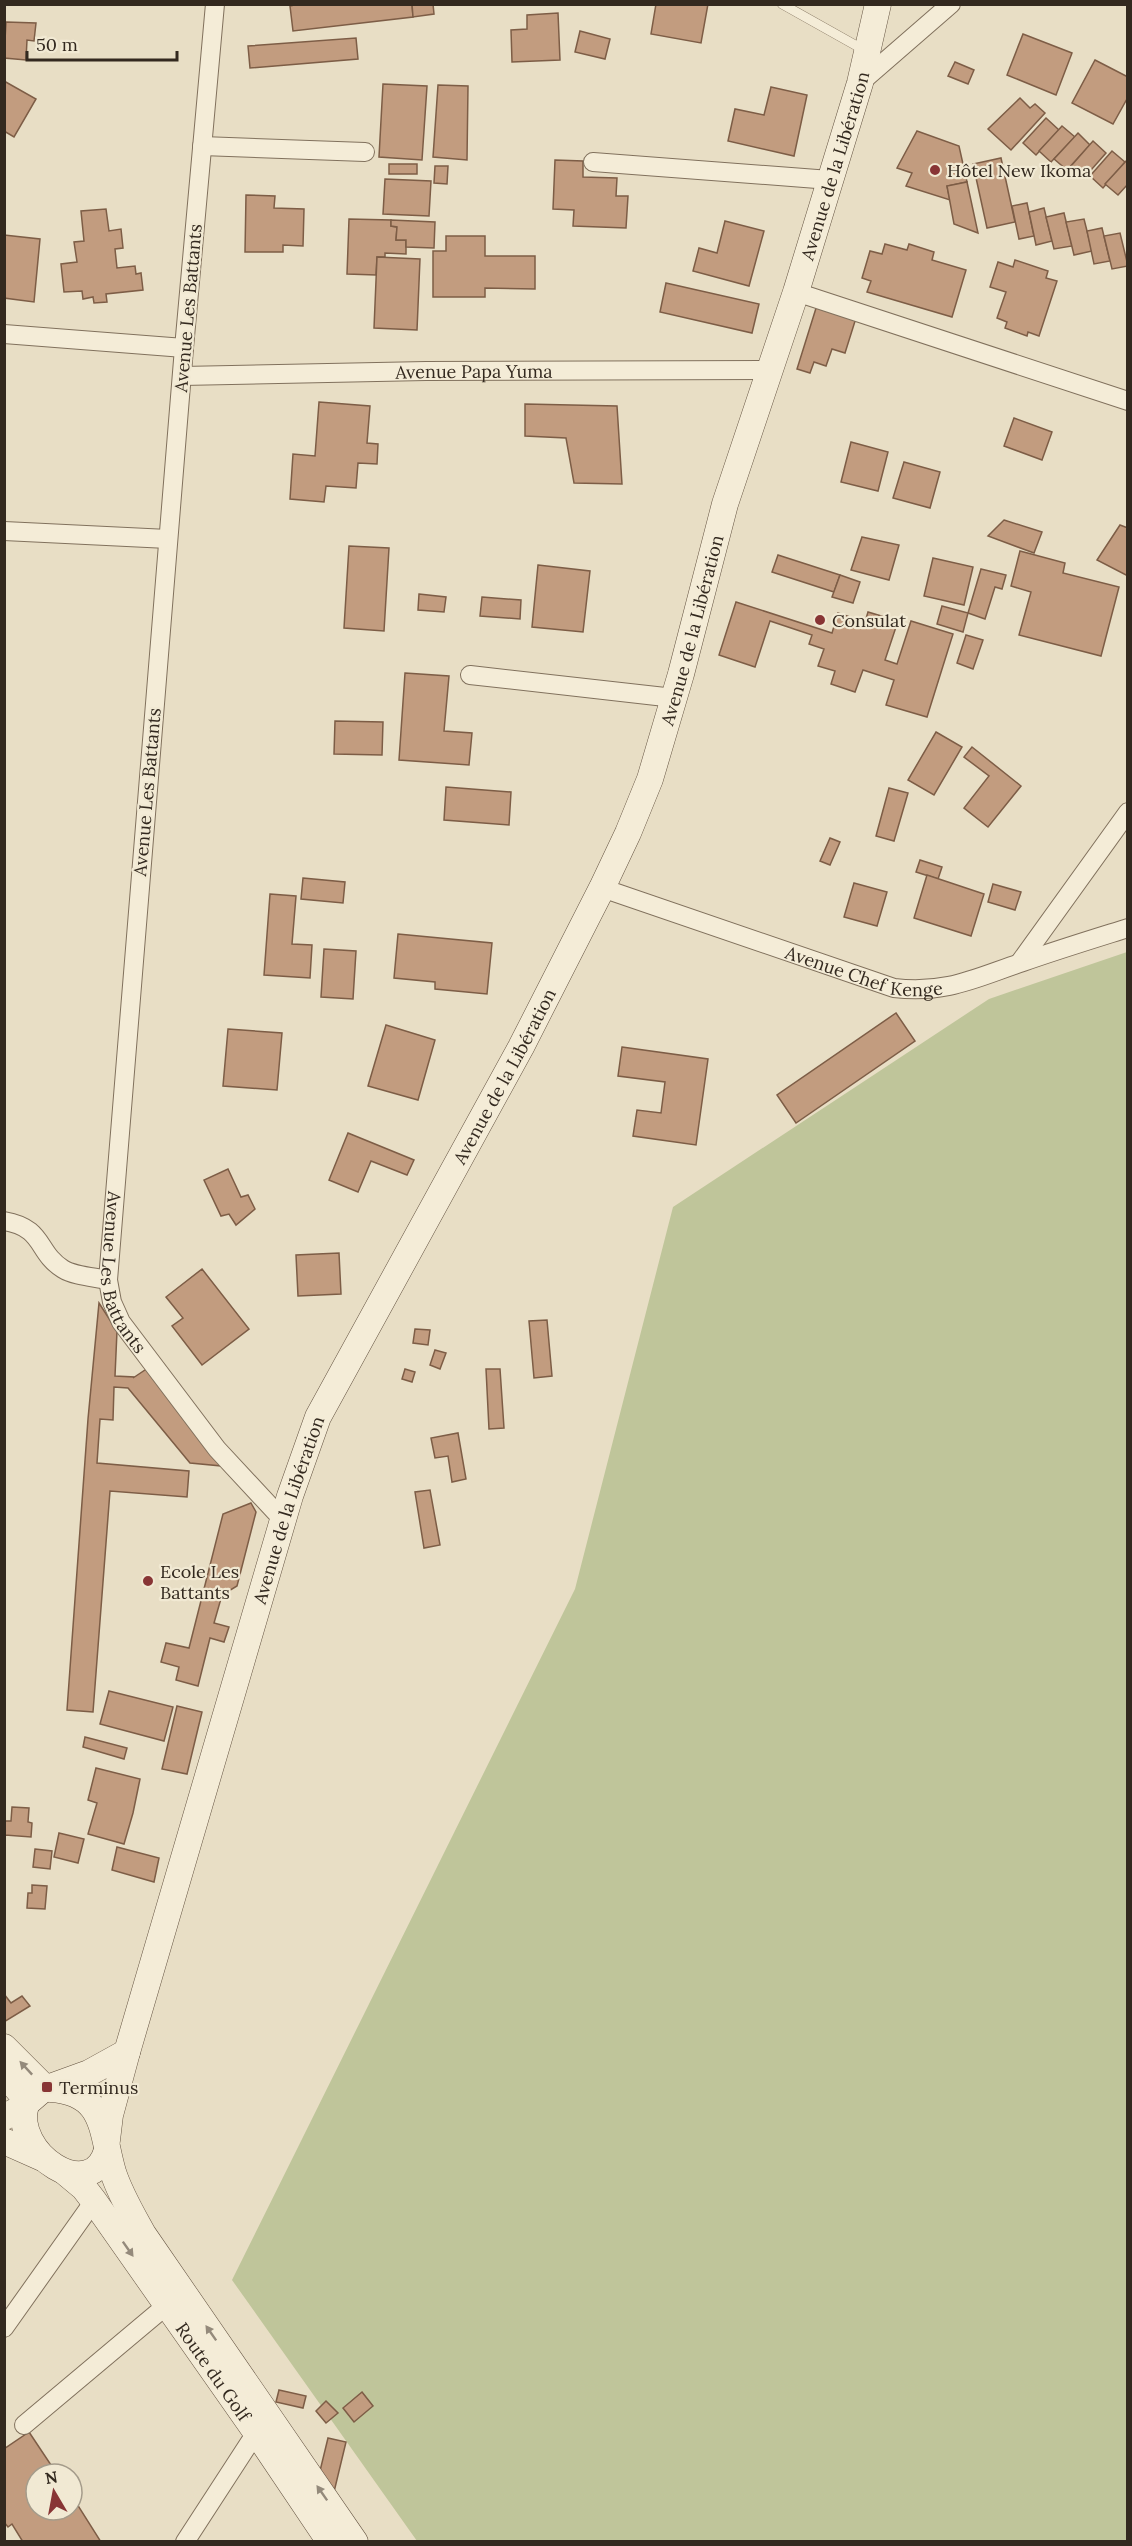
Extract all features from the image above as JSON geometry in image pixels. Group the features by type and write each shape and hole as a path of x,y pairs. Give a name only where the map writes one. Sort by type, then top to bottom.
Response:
{"street":[{"name":"Avenue Les Battants","path":"215,4 184,348 108,1280 112,1302 121,1322 217,1449 284,1521"},
{"name":"Avenue de la Libération","path":"107,2145 110,2115 127,2052 284,1521 318,1417 521,1047 602,888 650,779 674,698 725,504 796,292 860,83 878,4"},
{"path":"860,83 951,4"},
{"path":"202,146 365,152"},
{"path":"593,162 830,180"},
{"path":"796,292 1128,401"},
{"path":"4,334 184,348"},
{"name":"Avenue Papa Yuma","path":"182,376 426,371 768,370"},
{"path":"4,531 168,539"},
{"path":"470,675 674,698"},
{"path":"1020,962 1128,812"},
{"name":"Avenue Chef Kenge","path":"602,888 894,988 919,991 946,988 1128,928"},
{"path":"4,1221 29,1228 51,1260 64,1270 108,1280"},
{"path":"4,2047 38,2096"},
{"path":"4,2118 38,2096 89,2073 127,2052"},
{"path":"4,2074 38,2096 67,2091 85,2100 100,2120 119,2188 143,2234 263,2424 355,2541"},
{"path":"38,2096 24,2117 26,2133 53,2165"},
{"path":"4,2141 53,2165 80,2174 92,2170 102,2162 107,2145"},
{"name":"Route du Golf","path":"53,2165 84,2188 167,2305 263,2424 330,2541"},
{"path":"4,2328 94,2201"},
{"path":"24,2425 167,2305"},
{"path":"185,2541 263,2424"}],"lane":[{"path":"782,4 867,52"}],"green space":[{"path":"1127,952 1127,2541 417,2541 232,2280 575,1589 673,1207 989,999"}],"building":[{"path":"299,4 412,4 413,17 293,31 290,6"},
{"path":"412,4 433,4 434,14 413,17"},
{"path":"656,4 708,4 701,43 651,34"},
{"path":"558,13 560,60 512,62 511,30 527,29 527,15"},
{"path":"6,22 36,23 34,41 27,40 26,60 4,58"},
{"path":"580,31 610,39 605,59 575,52"},
{"path":"1023,34 1072,53 1056,95 1007,75"},
{"path":"356,38 358,59 250,68 248,46"},
{"path":"1095,60 1128,77 1128,97 1113,124 1072,103"},
{"path":"955,62 974,70 968,84 948,76"},
{"path":"4,81 36,99 14,137 4,131"},
{"path":"383,84 427,86 422,160 379,157"},
{"path":"438,85 468,86 467,160 433,157"},
{"path":"771,87 807,95 794,156 728,141 735,109 764,115"},
{"path":"1020,98 1030,108 1035,104 1045,113 1011,150 988,129"},
{"path":"1046,118 1059,130 1036,155 1023,143"},
{"path":"1062,126 1075,137 1051,162 1039,151"},
{"path":"917,131 959,146 967,182 947,186 950,200 906,186 912,173 897,168"},
{"path":"1078,133 1090,145 1067,170 1054,159"},
{"path":"1093,141 1106,153 1084,178 1071,166"},
{"path":"1112,151 1125,162 1103,188 1090,176"},
{"path":"1001,158 1015,222 987,228 973,164"},
{"path":"1128,159 1128,184 1118,195 1105,184"},
{"path":"555,160 583,161 583,177 617,178 616,196 628,196 626,228 573,226 574,210 553,209"},
{"path":"389,164 417,164 417,174 389,174"},
{"path":"435,166 448,166 447,184 434,183"},
{"path":"385,179 431,181 429,216 383,214"},
{"path":"967,182 978,233 954,224 947,186"},
{"path":"246,195 275,196 274,208 304,209 303,246 283,245 283,252 245,252"},
{"path":"1027,203 1034,236 1019,239 1012,206"},
{"path":"1044,208 1052,241 1036,245 1029,212"},
{"path":"106,209 109,231 121,229 123,248 115,249 117,268 135,266 136,274 141,273 143,290 106,294 107,302 94,303 93,297 83,299 82,291 64,292 61,264 77,262 74,242 84,241 81,211"},
{"path":"1064,213 1072,246 1054,249 1046,217"},
{"path":"349,219 391,220 391,226 397,227 396,240 406,240 406,254 385,253 385,257 377,257 376,275 347,274"},
{"path":"1084,219 1092,251 1074,255 1066,222"},
{"path":"391,220 435,222 434,248 406,247 406,240 396,240 397,227 391,226"},
{"path":"725,221 764,231 749,286 693,271 699,248 717,253"},
{"path":"1102,228 1110,261 1094,264 1087,231"},
{"path":"1120,233 1128,266 1112,269 1104,236"},
{"path":"4,235 40,239 34,302 4,298"},
{"path":"446,236 485,236 485,256 535,256 535,289 485,288 485,297 433,297 433,251 446,251"},
{"path":"885,244 907,250 909,244 934,252 932,260 966,270 952,317 867,292 871,281 862,278 870,251 882,254"},
{"path":"377,257 420,259 417,330 374,328"},
{"path":"1015,260 1048,271 1046,278 1057,281 1039,336 1028,332 1027,336 1005,328 1007,322 997,318 1006,292 990,287 998,262 1013,267"},
{"path":"666,283 759,304 752,333 660,312"},
{"path":"817,305 856,318 845,353 832,349 826,366 814,362 810,373 797,369"},
{"path":"319,402 370,406 367,443 378,444 377,464 358,463 356,488 326,486 324,502 290,499 293,454 315,456"},
{"path":"525,404 617,406 622,484 574,483 566,438 525,436"},
{"path":"1014,418 1052,432 1042,460 1004,446"},
{"path":"851,442 888,452 878,491 841,482"},
{"path":"904,462 940,472 930,508 893,498"},
{"path":"1004,520 1042,532 1034,553 988,536"},
{"path":"1120,525 1128,528 1128,576 1097,560"},
{"path":"862,537 899,545 889,580 851,570"},
{"path":"349,546 389,548 384,631 344,628"},
{"path":"1020,551 1065,563 1063,573 1119,587 1101,656 1019,635 1031,592 1011,586"},
{"path":"778,555 840,575 834,592 772,572"},
{"path":"933,558 973,567 964,605 924,596"},
{"path":"538,565 590,571 583,632 532,627"},
{"path":"981,569 1006,575 1002,589 995,587 985,619 968,613"},
{"path":"840,575 860,582 853,603 832,597"},
{"path":"419,594 446,597 444,612 418,610"},
{"path":"482,597 521,600 520,619 480,616"},
{"path":"736,602 832,633 838,613 865,622 868,612 898,621 885,660 897,664 911,621 953,634 927,717 886,705 894,680 863,670 855,692 831,684 835,671 818,666 824,649 809,644 812,635 770,621 755,667 719,655"},
{"path":"942,606 968,613 963,632 937,624"},
{"path":"966,635 983,640 973,669 957,663"},
{"path":"405,673 449,676 444,731 472,733 469,765 399,760"},
{"path":"335,721 383,722 382,755 334,754"},
{"path":"936,732 962,747 934,795 908,780"},
{"path":"972,747 1021,786 988,827 964,808 989,776 964,757"},
{"path":"446,787 511,792 509,825 444,820"},
{"path":"889,788 908,793 894,841 876,836"},
{"path":"830,838 840,842 830,865 820,861"},
{"path":"920,860 942,867 938,879 916,872"},
{"path":"927,875 984,894 971,936 914,918"},
{"path":"303,878 345,882 343,903 301,899"},
{"path":"854,883 887,892 877,926 844,917"},
{"path":"993,884 1021,892 1015,910 988,902"},
{"path":"270,894 296,896 292,944 312,945 310,978 264,975"},
{"path":"398,934 492,943 487,994 435,989 435,982 394,978"},
{"path":"324,949 356,951 353,999 321,997"},
{"path":"896,1013 915,1041 796,1123 777,1095"},
{"path":"386,1025 435,1040 418,1100 368,1086"},
{"path":"228,1029 282,1033 277,1090 223,1086"},
{"path":"622,1047 708,1059 696,1145 633,1136 637,1110 661,1113 665,1082 618,1076"},
{"path":"348,1133 414,1160 407,1175 371,1161 358,1192 329,1180"},
{"path":"228,1169 241,1197 248,1195 255,1209 236,1225 229,1214 221,1216 204,1180"},
{"path":"339,1253 341,1294 298,1296 296,1255"},
{"path":"202,1269 249,1329 202,1365 172,1326 183,1318 166,1297"},
{"path":"99,1303 117,1331 115,1376 133,1378 148,1368 222,1466 190,1463 128,1388 114,1387 113,1420 100,1419 97,1463 189,1471 187,1497 110,1491 93,1712 67,1710 88,1419"},
{"path":"547,1320 552,1376 534,1378 529,1321"},
{"path":"415,1329 430,1330 428,1345 413,1343"},
{"path":"435,1350 446,1353 440,1369 430,1365"},
{"path":"405,1369 415,1372 412,1382 402,1379"},
{"path":"486,1369 500,1369 504,1428 489,1429"},
{"path":"458,1433 466,1479 452,1482 448,1456 435,1458 431,1438"},
{"path":"430,1490 440,1545 424,1548 415,1492"},
{"path":"251,1503 256,1512 237,1586 222,1595 214,1623 229,1627 224,1642 210,1638 198,1686 176,1680 179,1667 161,1662 166,1643 189,1648 223,1514"},
{"path":"109,1691 173,1707 164,1741 100,1724"},
{"path":"177,1706 202,1712 187,1774 162,1769"},
{"path":"85,1737 127,1748 124,1759 83,1747"},
{"path":"96,1768 140,1779 124,1844 88,1834 97,1803 88,1800"},
{"path":"12,1807 29,1808 28,1822 32,1823 31,1837 5,1835 4,1839 4,1821 11,1821"},
{"path":"59,1833 84,1839 78,1863 54,1857"},
{"path":"117,1847 159,1858 154,1882 112,1870"},
{"path":"35,1849 52,1851 50,1869 33,1867"},
{"path":"32,1885 47,1886 45,1909 27,1908 28,1893 32,1893"},
{"path":"4,1994 11,2003 22,1996 30,2006 4,2022"},
{"path":"279,2390 306,2396 303,2408 276,2402"},
{"path":"362,2392 373,2406 354,2422 343,2408"},
{"path":"326,2401 338,2413 326,2423 316,2411"},
{"path":"29,2432 49,2462 24,2462 24,2522 84,2522 84,2515 101,2542 23,2542 12,2524 8,2527 4,2522 4,2449"},
{"path":"328,2438 346,2442 334,2492 319,2475"}],"place":[{"name":"Hôtel New Ikoma","path":"935,170"},
{"name":"Consulat","path":"820,620"},
{"name":"Ecole Les Battants","path":"148,1581"},
{"name":"Terminus","path":"47,2087"}]}
